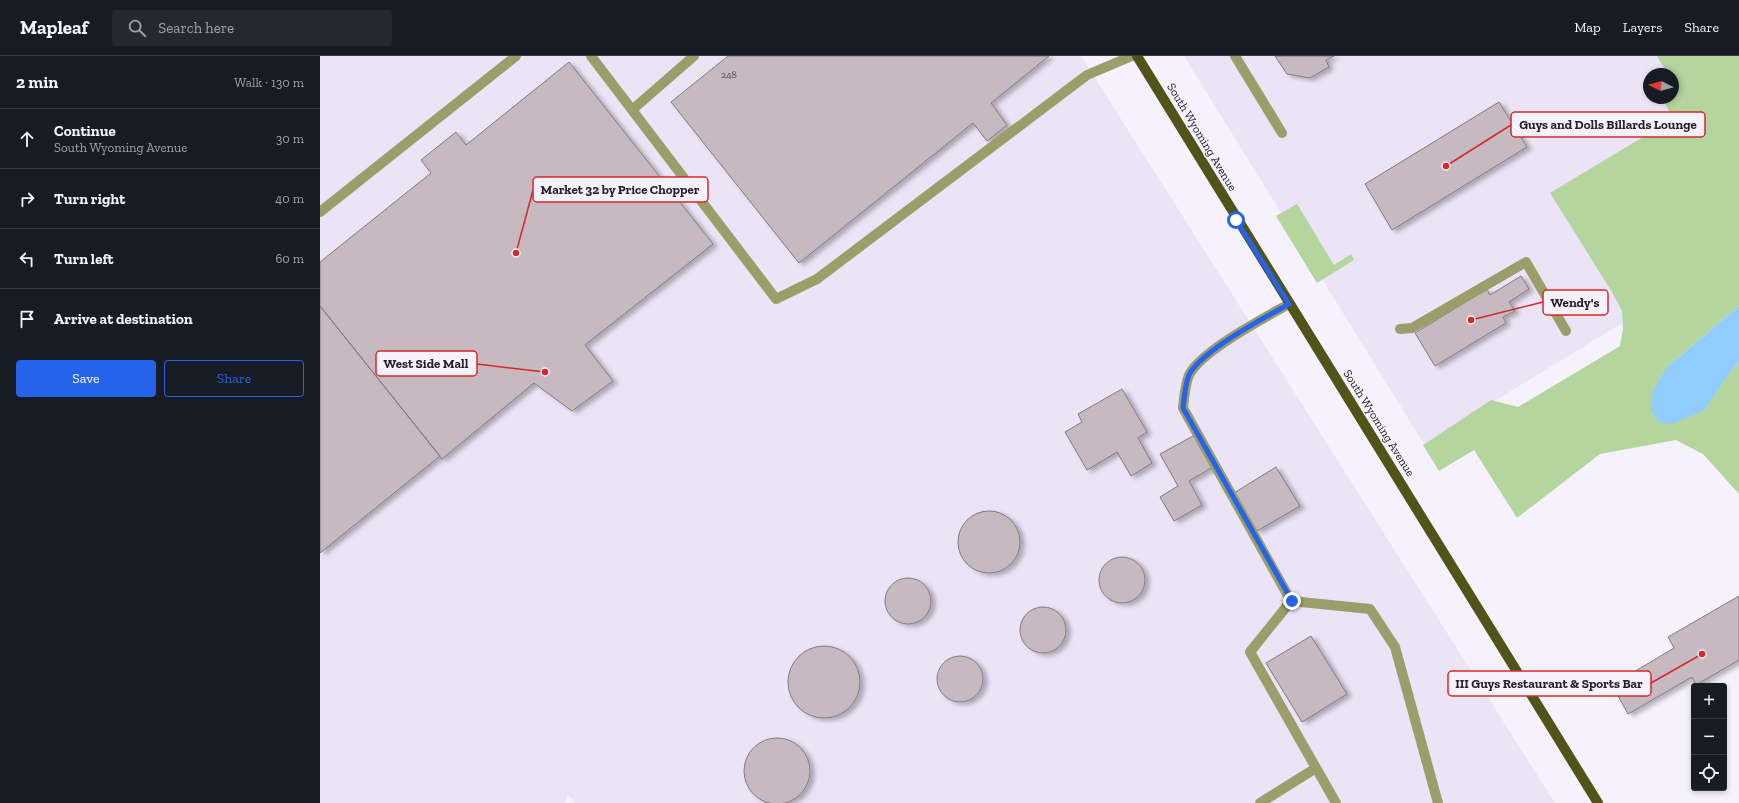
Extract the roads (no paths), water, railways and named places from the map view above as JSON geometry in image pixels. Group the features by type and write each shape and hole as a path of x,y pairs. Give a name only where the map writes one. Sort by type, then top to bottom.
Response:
{"main road":[{"name":"South Wyoming Avenue","path":"1137,56 1289,304 1473,598 1598,803"}],"lane":[{"path":"320,212 516,56"},
{"path":"591,56 776,299 817,279 1087,75 1132,56"},
{"path":"632,110 694,56"},
{"path":"1235,56 1282,133"},
{"path":"1400,329 1412,328 1526,262 1566,331"},
{"path":"1289,304 1233,336 1201,360 1189,375 1183,408 1292,601"},
{"path":"1292,601 1250,652 1336,803"},
{"path":"1292,601 1370,609 1395,647 1438,803"},
{"path":"1260,803 1316,768"}],"water":[{"path":"1739,306 1739,362 1732,369 1704,410 1672,424 1659,422 1651,411 1653,391 1667,367"}],"place":[{"name":"Guys and Dolls Billards Lounge","path":"1446,166"},
{"name":"Market 32 by Price Chopper","path":"516,253"},
{"name":"Wendy's","path":"1471,320"},
{"name":"West Side Mall","path":"545,372"},
{"name":"III Guys Restaurant & Sports Bar","path":"1702,654"}]}
